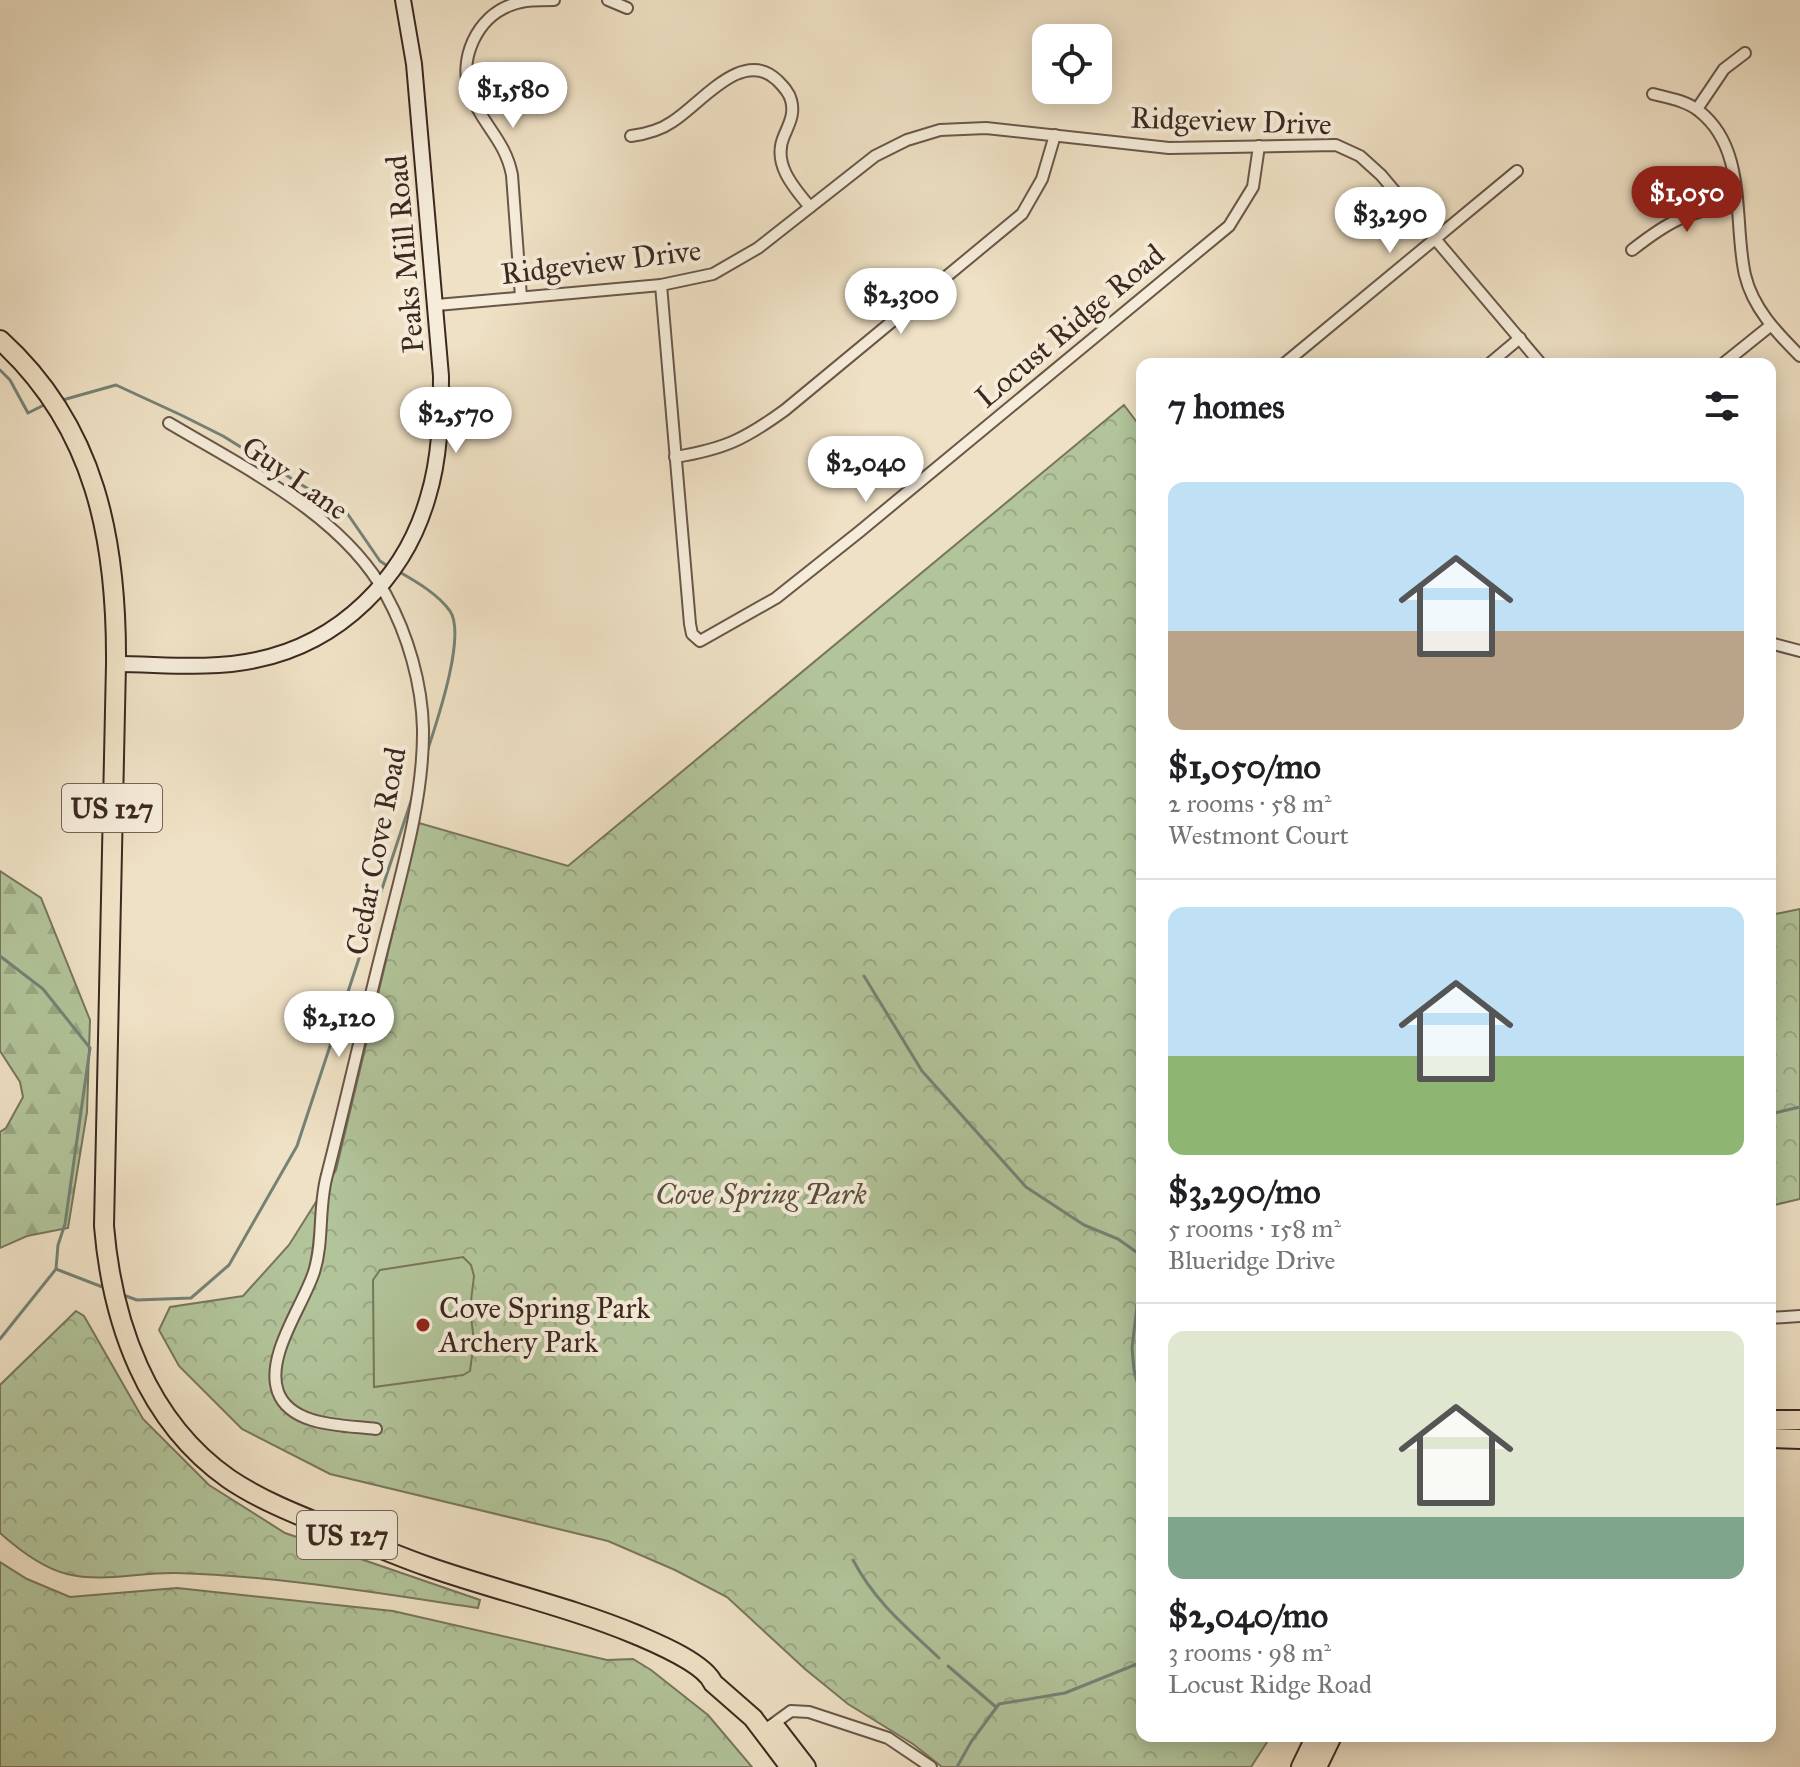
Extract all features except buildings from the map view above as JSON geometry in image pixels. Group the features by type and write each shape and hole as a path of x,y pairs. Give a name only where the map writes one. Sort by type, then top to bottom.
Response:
{"highway":[{"name":"US 127","path":"0,340 25,365 67,427 90,477 106,527 114,574 116,664 104,1226 106,1258 116,1308 146,1382 191,1443 229,1479 324,1526 430,1567 623,1629 675,1653 710,1676 718,1675 726,1681 806,1767"},
{"path":"1776,1420 1800,1420"},
{"path":"1776,1438 1800,1439"},
{"name":"US 127","path":"768,1727 784,1761"},
{"path":"1301,1767 1313,1742"},
{"path":"1319,1764 1329,1742"}],"street":[{"name":"Peaks Mill Road","path":"116,664 216,665 276,655 297,647 338,625 381,586 415,534 434,471 441,399 437,305 414,64 403,0"},
{"path":"521,297 508,155 476,107 466,73 475,35 489,19 507,5 554,0"},
{"path":"608,0 627,8"},
{"path":"1697,109 1724,69 1745,53"},
{"path":"631,136 651,133 673,122 732,75 755,70 771,75 788,92 792,102 791,121 780,145 782,165 791,184 810,207"},
{"path":"1653,94 1697,109 1714,127 1728,151 1745,276 1770,326 1800,356"},
{"name":"Ridgeview Drive","path":"437,305 661,285 713,274 758,248 875,156 907,140 940,130 986,128 1169,148 1336,145 1360,156 1381,175 1536,358"},
{"path":"675,457 733,444 755,432 1022,214 1042,179 1055,135"},
{"name":"Locust Ridge Road","path":"661,285 690,624 692,634 700,641 758,610 788,589 1229,226 1253,187 1259,146"},
{"path":"1291,358 1517,171"},
{"path":"1632,250 1664,226 1684,216 1703,208 1736,205"},
{"path":"1730,358 1770,326"},
{"path":"1496,358 1520,338"},
{"name":"Guy Lane","path":"169,423 313,513 338,535 381,586"},
{"name":"Cedar Cove Road","path":"376,1429 318,1422 297,1413 284,1403 276,1378 281,1344 313,1274 320,1248 326,1178 395,895 420,771 423,728 417,682 402,631 381,586"},
{"path":"1776,645 1800,651"},
{"path":"1776,1318 1800,1316"},
{"path":"768,1727 791,1711 809,1712 888,1738 931,1767"}],"green space":[{"name":"Cove Spring Park","path":"1124,405 1136,421 1136,1742 1267,1742 1251,1767 942,1767 913,1744 848,1704 727,1597 608,1541 330,1474 242,1429 179,1366 159,1330 170,1307 243,1296 289,1245 336,1170 419,823 568,866"},
{"path":"0,871 41,898 90,1020 87,1112 68,1228 27,1236 0,1248 0,1132 6,1128 23,1097 20,1082 0,1051"},
{"path":"1800,909 1800,1199 1776,1205 1776,914"},
{"name":"Cove Spring Park Archery Park","path":"463,1257 471,1265 474,1276 470,1309 474,1341 470,1371 463,1375 374,1387 373,1280 380,1270"},
{"path":"76,1311 84,1316 143,1419 209,1485 285,1533 480,1600 478,1608 252,1578 176,1573 81,1576 49,1567 23,1552 0,1533 0,1385"},
{"path":"0,1562 27,1579 70,1597 177,1588 393,1611 607,1660 633,1659 708,1715 752,1767 0,1767"}],"waterway":[{"path":"0,370 10,380 28,413 44,405"},
{"path":"59,401 116,385 223,436 347,513 380,561 389,567"},
{"path":"396,570 439,599 450,611 454,623 455,640 448,682 426,755"},
{"path":"123,1295 137,1300 191,1298 229,1265 297,1146 414,792"},
{"path":"0,956 43,989 90,1048 56,1269 0,1339"},
{"path":"864,976 922,1071 1026,1187 1084,1225 1118,1239 1136,1252"},
{"path":"1776,1113 1800,1107"},
{"path":"56,1269 105,1288"},
{"path":"1136,1315 1132,1348 1136,1377"},
{"path":"853,1560 881,1601 939,1658"},
{"path":"957,1767 999,1704 1065,1693 1136,1664"},
{"path":"948,1666 996,1707"}],"place":[{"name":"Cove Spring Park Archery Park","path":"423,1325"}]}
